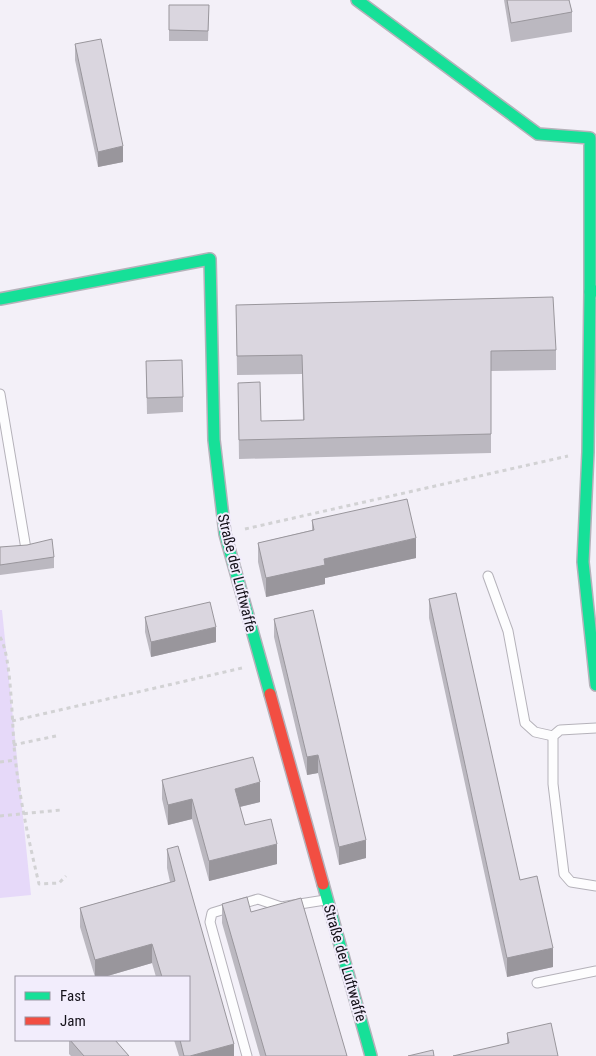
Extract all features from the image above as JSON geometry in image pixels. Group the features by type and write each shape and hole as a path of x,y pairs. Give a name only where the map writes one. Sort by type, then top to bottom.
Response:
{"street":[{"path":"357,0 538,134 590,138 593,291 584,562 596,685"},
{"name":"Straße der Luftwaffe","path":"0,299 210,259 214,440 225,534 371,1056"}],"lane":[{"path":"0,394 26,549"},
{"path":"488,576 508,631 525,723 535,732 553,736"},
{"path":"596,728 560,730 553,736 553,784 564,874 572,882 596,886"},
{"path":"247,1056 210,922 212,913 258,899 281,907 327,899"},
{"path":"537,983 596,971"}],"path":[{"path":"225,534 588,452"},
{"path":"0,637 4,644 13,745 22,814 39,884 59,883 66,876"},
{"path":"12,721 260,664"},
{"path":"13,745 56,736"},
{"path":"0,762 15,760"},
{"path":"0,816 61,810"}],"shaded area":[{"path":"0,610 2,610 31,895 0,898"}],"building":[{"path":"507,0 569,0 572,12 511,23"},
{"path":"169,5 209,5 208,31 169,30"},
{"path":"101,39 123,146 98,152 75,44"},
{"path":"553,297 556,350 491,351 491,434 239,440 238,383 260,382 261,421 304,420 302,355 237,356 236,305"},
{"path":"182,360 183,397 147,398 146,361"},
{"path":"407,499 416,538 324,559 325,565 266,578 258,543 314,530 312,520"},
{"path":"52,539 54,557 0,565 0,547 27,545"},
{"path":"456,593 520,880 537,876 553,948 507,958 429,599"},
{"path":"210,602 216,627 151,642 145,617"},
{"path":"313,610 366,840 339,847 318,755 307,757 274,619"},
{"path":"253,757 260,782 235,789 245,825 271,819 277,844 209,861 192,799 168,805 162,780"},
{"path":"178,846 234,1044 190,1056 184,1056 180,1041 190,1041 190,976 162,976 152,944 95,960 80,908 175,881 167,849"},
{"path":"247,897 251,912 301,898 347,1056 266,1056 222,904"},
{"path":"551,1023 558,1056 453,1056 509,1043 507,1033"},
{"path":"71,1041 116,1041 129,1056 84,1056"},
{"path":"433,1050 434,1056 408,1056"}],"traffic: fast":[{"path":"357,0 538,134 590,138 590,292"},
{"path":"0,299 210,259 214,440 225,534 270,694"},
{"path":"596,291 590,292 588,452 583,562 596,685"},
{"path":"323,884 371,1056"}],"traffic: jam":[{"path":"270,694 323,884"}]}
